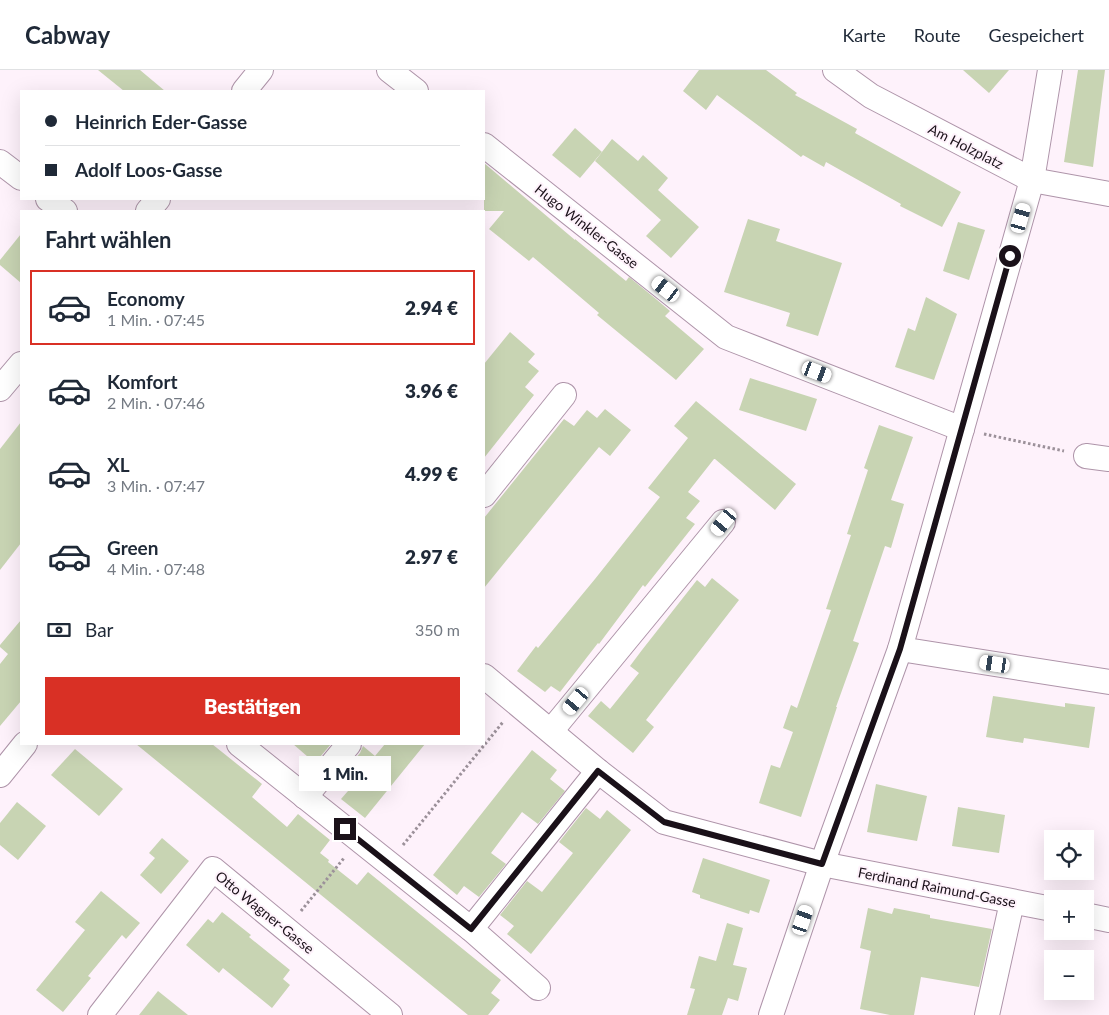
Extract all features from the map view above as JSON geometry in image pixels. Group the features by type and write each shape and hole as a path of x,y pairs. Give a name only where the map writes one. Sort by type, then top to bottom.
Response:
{"street":[{"path":"245,90 261,70"},
{"path":"389,70 415,90"},
{"name":"Am Holzplatz","path":"835,70 871,96 1032,180 1109,194"},
{"path":"772,1015 822,864 900,649 1032,180 1050,70"},
{"name":"Hugo Winkler-Gasse","path":"485,146 726,337 962,429"},
{"path":"0,162 20,177"},
{"path":"49,200 64,210"},
{"path":"149,210 157,200"},
{"path":"0,389 20,365"},
{"path":"485,494 564,395"},
{"path":"1086,456 1109,459"},
{"path":"551,731 724,522"},
{"path":"900,649 1109,682"},
{"name":"Ferdinand Raimund-Gasse","path":"485,677 598,771 664,822 822,864 1044,908"},
{"path":"0,775 24,745"},
{"path":"240,745 471,929 538,988"},
{"path":"305,797 348,745"},
{"path":"471,929 598,771"},
{"name":"Otto Wagner-Gasse","path":"100,1015 213,869 390,1015"},
{"path":"988,1015 1012,902"},
{"path":"1094,917 1109,920"}],"path":[{"path":"962,429 1086,456"},
{"path":"485,743 517,704"},
{"path":"388,863 484,745"},
{"path":"286,929 358,840"}],"building":[{"path":"98,70 140,70 164,90 123,90"},
{"path":"699,70 766,70 797,93 795,95 857,129 855,133 961,192 942,227 900,206 901,204 826,162 824,167 803,155 801,157 717,95 706,110 683,91"},
{"path":"963,70 1009,70 989,93"},
{"path":"1078,70 1105,70 1093,167 1064,162"},
{"path":"575,128 602,152 580,178 552,155"},
{"path":"612,139 638,161 643,155 668,178 658,190 699,227 671,258 646,236 661,220 595,161"},
{"path":"485,164 626,281 629,277 656,299 670,311 665,316 704,349 676,380 597,315 599,313 533,257 529,261 489,229 504,211 484,210"},
{"path":"748,219 780,229 776,241 842,263 818,336 786,326 790,313 724,292"},
{"path":"958,222 985,230 969,280 943,271"},
{"path":"20,235 20,282 0,265 0,260"},
{"path":"926,297 957,314 934,380 895,367 908,328 915,331"},
{"path":"510,332 535,354 528,362 539,371 525,387 534,395 485,457 485,363"},
{"path":"750,378 817,399 806,431 739,410"},
{"path":"696,401 796,484 775,510 714,459 688,492 700,501 686,518 695,524 645,587 643,585 560,692 551,686 545,692 517,671 536,646 538,648 595,579 660,497 648,488 688,438 674,426"},
{"path":"605,409 631,430 610,456 599,447 485,587 485,517 564,419 574,426 587,410 597,418"},
{"path":"20,423 20,544 0,570 0,449"},
{"path":"879,425 913,437 891,500 904,504 891,548 885,546 853,641 859,643 836,707 801,817 759,803 771,765 780,768 793,732 783,728 791,705 797,708 831,610 826,609 851,535 847,534 868,470 864,468"},
{"path":"712,578 739,600 646,720 654,727 633,753 588,716 601,701 610,709 639,673 630,666 642,650 697,580 705,587"},
{"path":"20,621 20,702 0,726 0,664 8,654 0,645"},
{"path":"993,696 1065,707 1065,703 1095,707 1089,748 1024,738 1023,743 986,737"},
{"path":"137,745 213,745 262,784 252,797 287,827 298,814 330,840 320,853 329,860 328,862 357,885 368,872 501,980 491,993 500,1000 488,1015 468,1015"},
{"path":"294,745 330,745 315,763"},
{"path":"384,745 424,745 365,818 341,799 348,791 336,781 360,753 363,746 375,756"},
{"path":"75,749 123,789 99,816 51,775"},
{"path":"532,750 557,770 550,779 565,791 538,824 522,812 491,853 506,864 479,897 464,886 457,895 433,875"},
{"path":"876,784 927,796 917,841 867,832"},
{"path":"17,802 46,826 18,860 0,845 0,823"},
{"path":"958,807 1005,815 999,853 952,846"},
{"path":"586,808 600,819 607,810 631,830 531,954 507,934 514,926 500,915 527,881 542,892 573,853 559,842"},
{"path":"162,838 189,861 161,894 140,875 155,858 149,853"},
{"path":"703,858 770,880 759,913 750,910 749,914 700,898 700,895 692,892"},
{"path":"101,891 140,923 126,939 122,935 88,976 91,978 63,1012 36,990 85,930 75,922"},
{"path":"868,908 892,914 894,908 930,915 930,918 992,929 979,987 921,977 914,1015 890,1015 860,1009 871,951 860,948"},
{"path":"222,912 290,970 283,979 290,985 272,1008 223,968 219,973 186,945 208,919 213,923"},
{"path":"727,923 743,928 733,965 747,968 738,1001 728,998 722,1015 687,1015 695,989 690,988 699,956 716,961"},
{"path":"158,991 188,1015 139,1015"}],"route":[{"path":"345,829 471,929 598,771 664,822 822,864 900,649 1010,256"}]}
